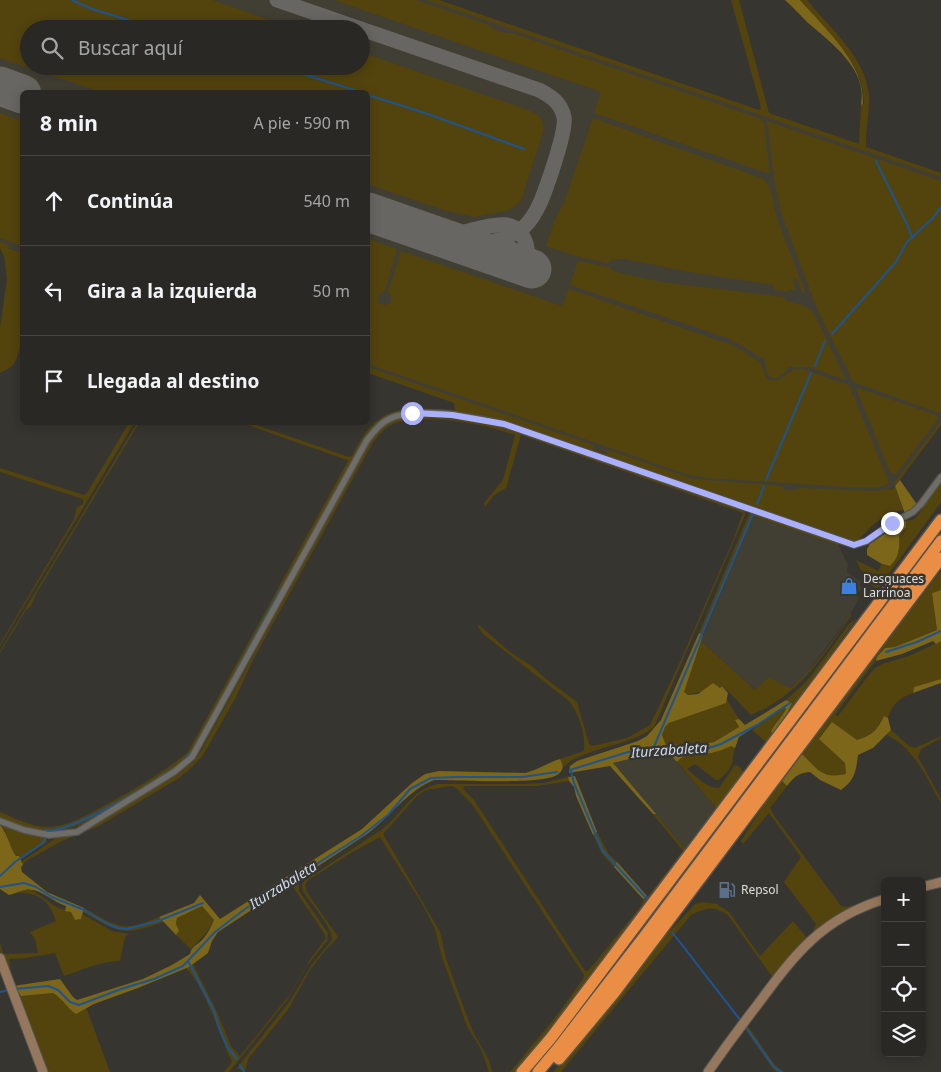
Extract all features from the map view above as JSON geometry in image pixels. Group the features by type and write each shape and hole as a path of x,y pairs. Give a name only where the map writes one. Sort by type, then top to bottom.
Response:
{"highway":[{"path":"522,1072 551,1038 941,520"},
{"path":"538,1072 647,933 941,541"},
{"path":"547,1072 614,993 941,558"}],"street":[{"path":"0,821 24,830 49,835 77,832 174,772 192,756 367,440 380,424 388,419 399,415 418,413 452,415 504,424 854,545 866,541 892,523 913,512 941,477"},
{"path":"926,886 941,882"},
{"path":"708,1072 783,970 812,938 846,914 867,904 881,900"},
{"path":"0,958 43,1072"}],"shaded area":[{"path":"0,0 434,0 941,174 941,425 853,539 370,372 370,90 20,90 20,252 0,245"},
{"path":"0,0 212,0 269,20 20,20 20,65 0,58"},
{"path":"334,0 416,0 489,25 500,32 512,33 761,119 764,123 770,174 594,113 601,92"},
{"path":"426,0 439,0 759,110 761,108 759,100 731,0 739,0 769,113 859,144 861,105 864,104 863,89 858,75 851,61 832,35 800,0 807,0 846,44 861,69 869,96 866,147 941,173 941,177"},
{"path":"785,0 800,0 842,48 858,75 862,89 863,104 861,105 862,92 859,80 846,58"},
{"path":"370,55 531,111 542,119 544,129 521,201 509,210 475,217 443,210 370,185 370,90 95,90 50,75 370,75"},
{"path":"0,113 20,120 20,245 0,238"},
{"path":"593,118 764,179 771,193 777,218 805,291 804,295 796,278 793,280 796,291 790,289 788,292 775,290 773,285 689,272 625,259 612,260 608,263 579,257 546,246 555,219 564,203"},
{"path":"767,121 941,181 941,412 939,413 853,382 817,309 781,213 774,179"},
{"path":"370,240 397,249 385,291 378,296 379,303 382,305 391,302 391,295 388,292 401,251 562,306 569,289 732,345 760,362 769,380 778,380 793,370 802,369 849,385 889,482 879,487 847,487 707,478 689,475 370,365"},
{"path":"0,242 8,244 8,248 20,252 20,346 14,364 0,373 0,328 7,279 4,256 0,248"},
{"path":"578,261 609,267 614,271 624,274 662,282 785,297 785,300 807,307 815,315 846,380 809,367 788,367 782,375 772,378 767,373 764,359 730,339 570,285"},
{"path":"370,368 593,445 593,449 606,454 608,450 693,479 783,486 783,490 798,490 799,488 875,491 892,490 895,486 903,510 883,517 857,541 853,541 499,420 443,410 412,410 387,416 365,438 195,749 184,761 157,782 75,827 52,831 37,830 22,827 0,817 0,812 41,827 73,822 141,785 188,752 348,461 248,425 256,425 349,457 352,456 362,438 372,426 382,417 393,412 406,409 455,410 454,403 371,374"},
{"path":"858,388 936,415 938,419 896,474 890,472 856,389"},
{"path":"414,415 479,422 512,430 745,510 745,515 654,727 632,739 581,756 563,768 560,759 584,751 583,731 573,706 483,634 478,627 479,625 510,652 533,667 577,702 589,744 592,746 627,738 650,725 680,662 743,513 521,435 506,488 494,495 485,507 484,503 503,480 515,435 470,423 434,419 403,421 385,429 372,444 203,755 179,778 99,826 62,841 26,861 23,865 21,862 59,836 85,829 174,777 194,761 372,437 391,422"},
{"path":"941,421 941,425 895,486 894,483"},
{"path":"128,425 133,425 0,646 74,519 77,507 83,504 83,499 0,472 0,468 84,495"},
{"path":"136,425 138,425 36,594 31,606 26,610 0,653"},
{"path":"900,480 916,503 914,508 905,514 895,486"},
{"path":"941,482 941,502 878,589 866,582 868,576 861,570 856,560 878,571 882,564 890,566 899,551 899,537 906,527 906,521 915,519"},
{"path":"752,512 839,543 839,546 753,516 703,635 699,633 749,514"},
{"path":"753,516 839,546 848,565 847,572 861,582 859,585 862,587 856,595 859,598 849,617 802,679 789,688 755,690 701,641"},
{"path":"906,521 906,527 899,536 897,556 890,566 882,564 867,555 867,549 870,544 900,523"},
{"path":"941,527 941,536 563,1035 561,1032"},
{"path":"941,571 941,590 932,593 937,630 895,647 885,648 835,715 838,716 875,668 909,656 941,641 941,679 914,687 913,693 900,699 894,705 888,718 884,716 874,732 862,738 857,740 832,723 831,750 845,763 846,774 831,775 821,772 802,754 782,781 787,786 770,808 841,906 856,905 881,895 881,898 816,932 813,931 816,924 784,882 801,857 769,813 743,844 741,841 787,771"},
{"path":"941,590 941,641 936,644 933,641 902,654 876,661 885,648 895,647 937,630 932,593"},
{"path":"851,613 851,616 808,674 783,697 768,707 751,715 723,686 688,695 684,692 701,641 755,690 769,677 789,688 813,666"},
{"path":"857,618 784,720 792,703 786,700 804,684 849,624"},
{"path":"699,633 703,635 684,692 688,695 698,694 713,683 720,688 722,686 728,693 726,703 669,723 662,735 666,745 714,742 739,727 735,720 739,719 745,725 786,700 792,703 784,720 774,733 771,732 786,709 785,707 739,737 735,748 731,746 710,753 685,756 677,762 666,750 613,763 656,814 653,814 610,766 569,773 570,766 577,761 638,741 647,736 661,720"},
{"path":"941,679 941,683 913,693 914,687"},
{"path":"726,698 739,719 735,721 739,727 714,742 666,745 662,735 669,723 725,703"},
{"path":"785,707 787,708 782,718 773,728 774,733 764,746 765,741 752,730"},
{"path":"884,716 888,718 891,730 873,748 858,755 854,775 841,790 820,780 810,772 797,776 787,786 782,781 802,754 821,772 831,775 846,774 845,763 819,739 832,722 857,740 874,732"},
{"path":"891,730 909,746 915,748 941,736 941,738 921,749 918,757 941,799 941,803 919,764 905,748 887,735"},
{"path":"731,745 735,748 732,764 719,780 716,780 695,764 687,769 706,784 719,788 735,765 740,767 743,773 717,809 677,762 685,756 710,753"},
{"path":"666,750 717,809 686,850 612,763"},
{"path":"560,759 563,766 561,772 548,778 517,781 434,780 424,785 407,797 367,834 218,932 212,941 208,953 189,967 94,1004 76,1014 53,993 21,996 13,986 60,979 77,1000 143,979 190,954 193,947 201,941 211,928 214,920 202,906 177,918 176,924 179,931 176,935 159,917 194,903 200,895 220,919 362,829 412,783 425,774 439,771 525,773"},
{"path":"575,776 597,832 593,835 574,787 569,781 568,777"},
{"path":"568,777 569,781 537,786 464,786 463,789 474,800 585,971 588,971 642,905 643,899 649,895 683,851 653,814 656,814 686,850 516,1072 510,1072 557,1015 584,975 472,804 455,787 451,786 426,790 417,796 383,834 440,932 446,959 466,1014 473,1032 489,1060 492,1072 489,1072 482,1051 467,1026 442,957 435,929 424,907 380,837 307,881 305,885 306,891 338,937 310,970 287,1011 248,1059 245,1072 237,1068 290,1001 312,964 332,940 332,935 325,922 303,891 302,885 304,881 389,824 413,797 428,787 438,784 543,783"},
{"path":"0,823 24,833 46,837 47,842 20,860 11,849 5,830"},
{"path":"0,825 16,856 19,856 23,865 21,867 22,872 47,892 84,908 81,919 75,920 71,912 65,911 66,906 35,891 25,890 9,895 0,889"},
{"path":"597,832 608,853 617,862 614,867 602,854 593,835"},
{"path":"617,862 647,896 643,899 614,867"},
{"path":"299,880 299,891 328,933 327,941 306,967 287,1000 229,1072 224,1072 232,1062 206,999 193,976 186,968 193,964 217,1012 231,1046 240,1056 290,994 309,961 326,938 291,884"},
{"path":"24,890 32,890 56,907 71,912 75,920 81,919 82,914 112,931 129,934 125,937 120,961 99,964 64,976 55,953 9,959 10,969 16,986 13,986 0,951 0,943 3,953 6,954 38,953 35,939 30,932 56,921 54,914 43,899 32,894 18,893"},
{"path":"703,902 717,904 729,912 760,956 793,921 807,938 773,978 728,915 718,910 710,909 691,915 561,1072 553,1072 613,1002 666,935 695,904"},
{"path":"202,906 214,920 212,925 191,949 176,935 179,931 176,924 177,918"},
{"path":"84,908 120,926 136,925 159,917 164,922 130,931 122,931 114,929 83,912"},
{"path":"17,993 21,996 53,993 83,1009 86,1007 110,1072 46,1072"},
{"path":"748,1026 774,1064 783,1072 774,1070 745,1029"}],"waterway":[{"path":"72,0 92,9 128,20"},
{"path":"306,75 354,90"},
{"path":"370,96 425,113 524,149"},
{"path":"876,161 912,237"},
{"path":"832,334 896,262 907,242 933,218 941,207"},
{"path":"815,366 825,341"},
{"path":"766,480 811,373"},
{"path":"757,504 764,486"},
{"path":"653,749 753,514"},
{"path":"236,671 280,590"},
{"name":"Iturzabaleta","path":"886,652 917,642 941,631"},
{"name":"Iturzabaleta","path":"570,770 628,752 666,748 706,749 721,744 757,725 790,703"},
{"path":"183,761 193,750"},
{"path":"45,830 57,829 92,816 112,806 177,766"},
{"path":"571,771 574,783 602,850 647,899"},
{"name":"Iturzabaleta","path":"15,989 48,986 58,990 70,1002 79,1005 154,979 183,966 215,932 245,909 361,836 388,815 410,789 431,778 522,777 557,772"},
{"path":"0,876 15,862 43,843 45,839"},
{"path":"0,887 24,883 84,910 108,924 127,929 158,921 203,903"},
{"path":"672,932 741,1021"},
{"path":"188,961 214,1011 228,1048 237,1059"},
{"name":"Iturzabaleta","path":"0,992 8,990"},
{"path":"747,1029 774,1067 782,1072"},
{"path":"240,1065 244,1072"}],"taxiway":[{"path":"277,0 335,20"},
{"path":"370,32 539,90 551,97 563,112 564,124 560,145 541,201 531,219 524,227 503,239 487,243 463,245"},
{"path":"424,232 482,263 506,271 515,271 521,268 527,256 527,248 521,233 507,225 484,227 443,238"}],"runway":[{"path":"0,86 20,93"},
{"path":"370,213 532,269"}],"place":[{"name":"Desguaces Larrinoa","path":"849,586"},
{"name":"Repsol","path":"727,890"}],"route":[{"path":"412,413 452,415 504,424 854,545 866,541 892,523"}]}
